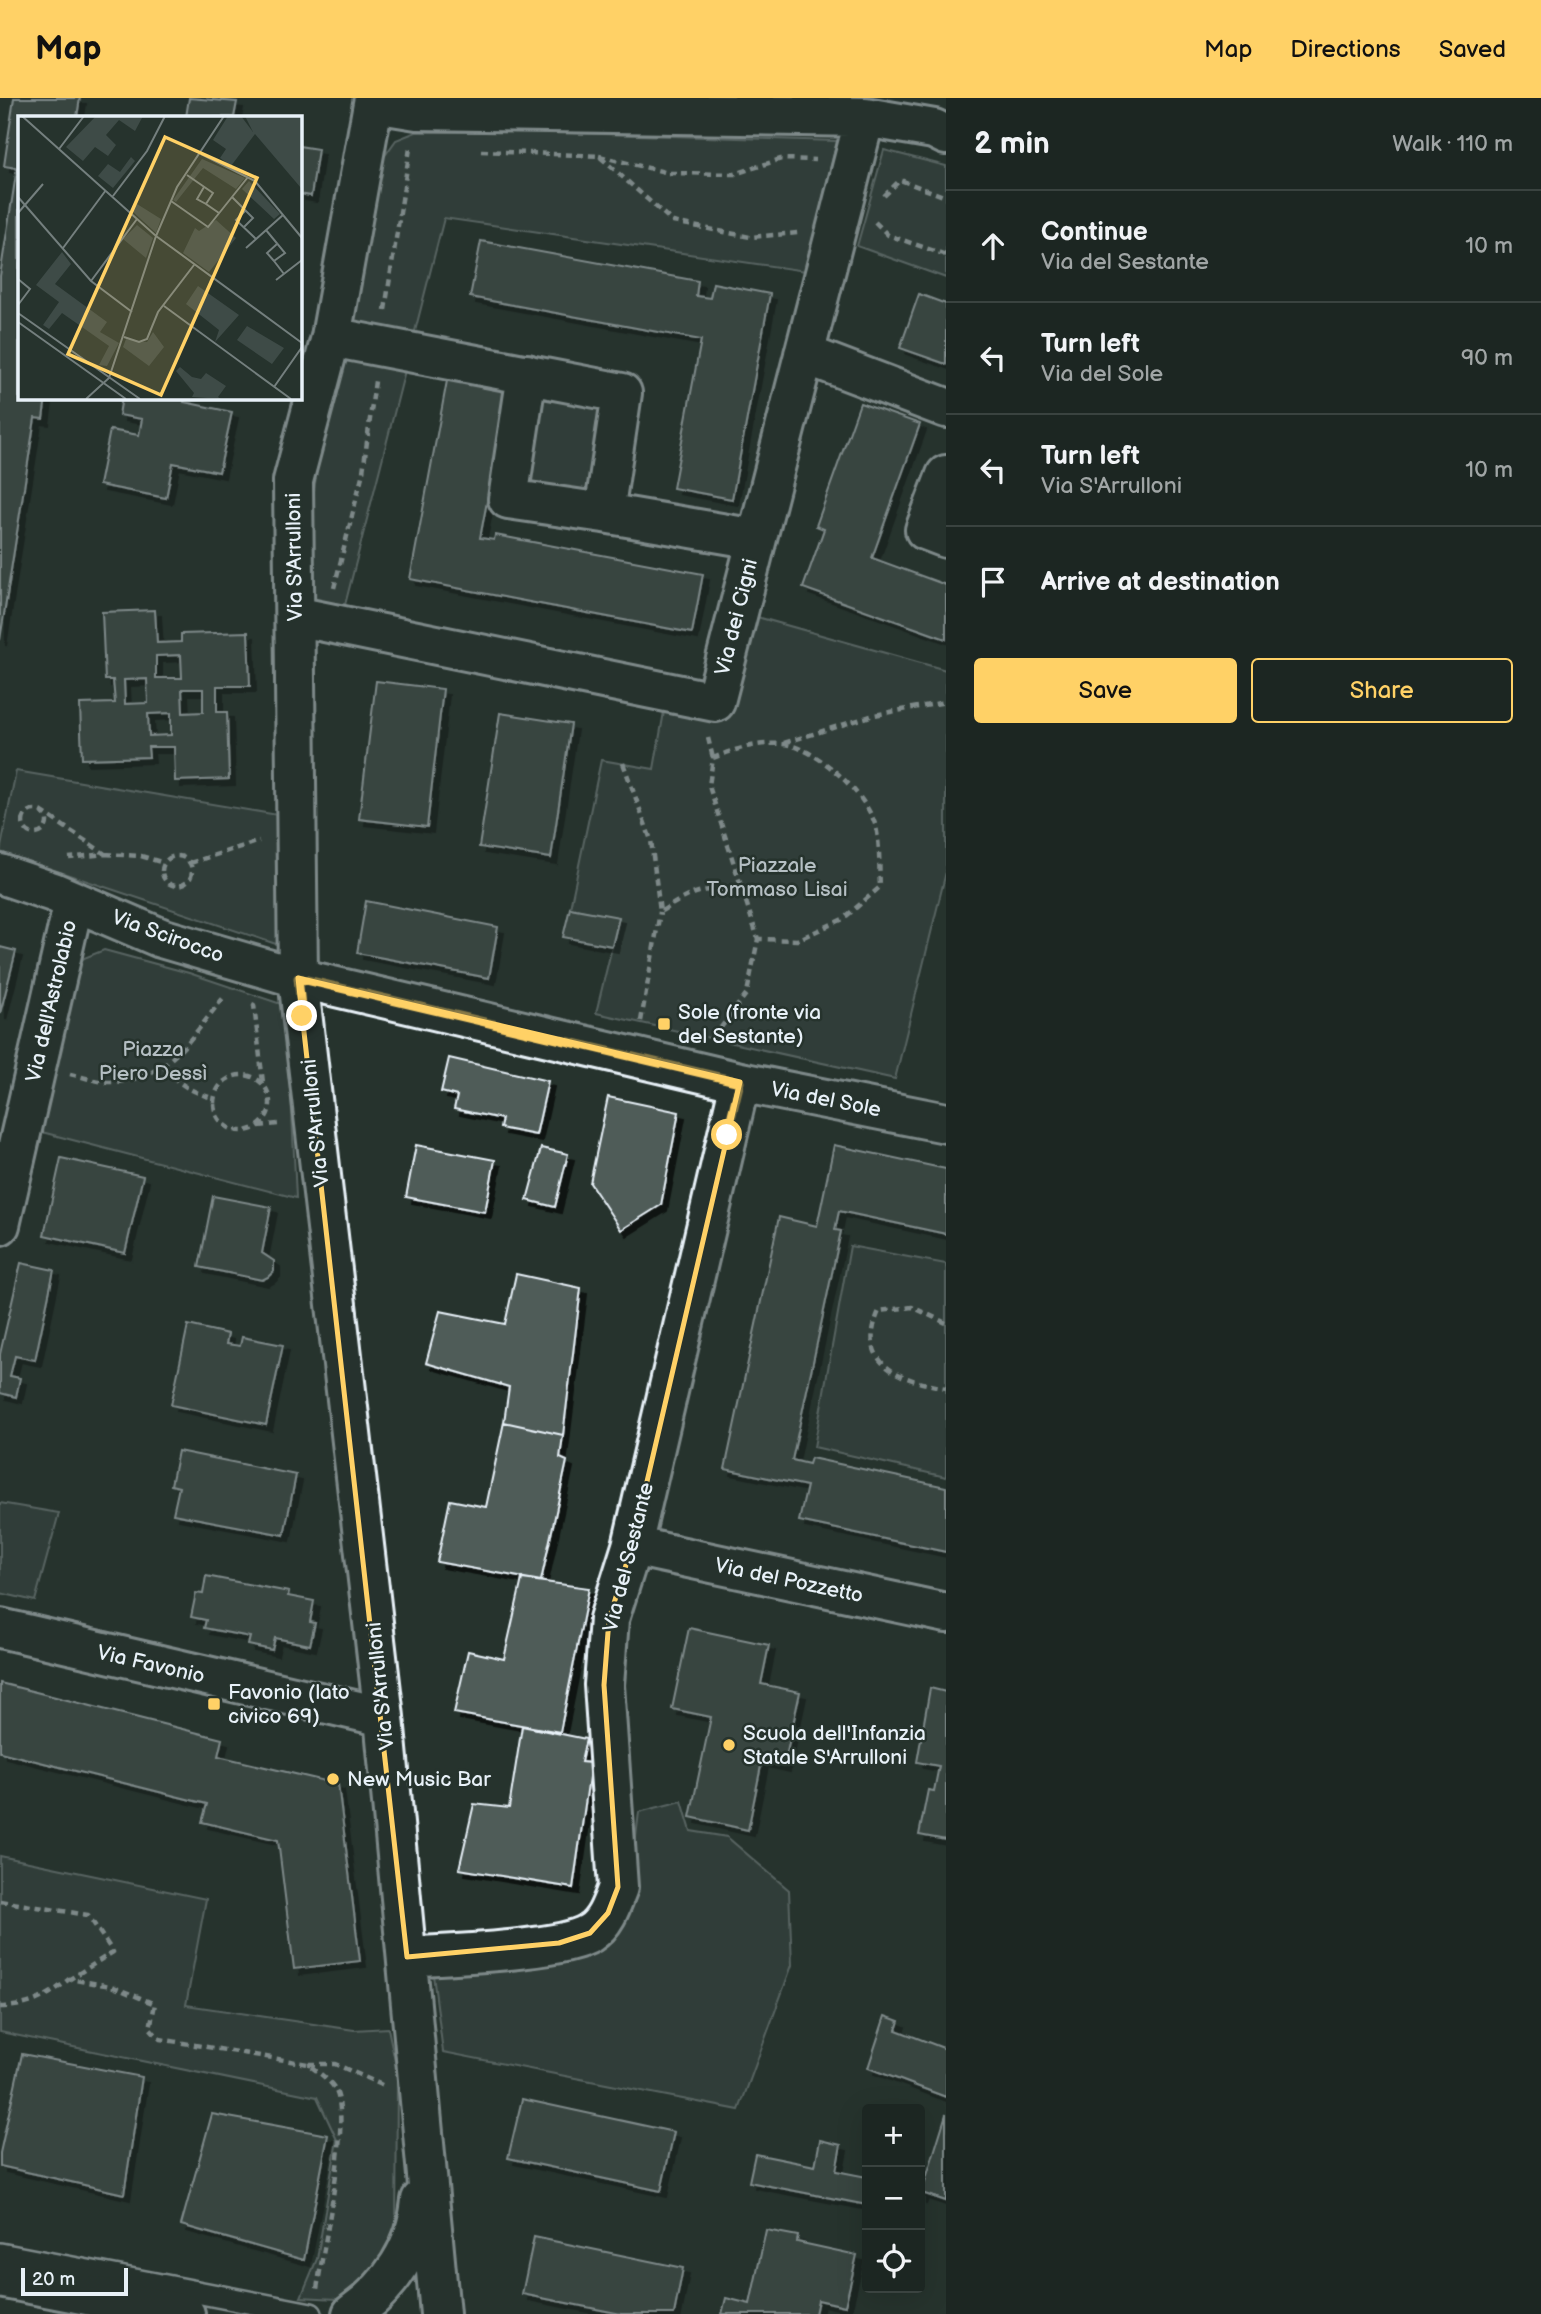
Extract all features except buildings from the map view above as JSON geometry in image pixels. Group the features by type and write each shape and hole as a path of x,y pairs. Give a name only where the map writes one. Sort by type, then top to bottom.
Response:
{"street":[{"path":"374,101 417,110 865,117 934,129 946,135"},
{"name":"Via S'Arrulloni","path":"374,101 331,337 293,481 308,619 298,837 298,978 384,1717 440,2314"},
{"name":"Via dei Cigni","path":"308,619 715,702 865,117"},
{"path":"331,337 622,393 604,513"},
{"path":"803,354 946,408"},
{"path":"527,374 508,499 756,539"},
{"path":"946,475 925,530 946,538"},
{"name":"Via Scirocco","path":"0,874 57,894 161,937 246,982 298,978"},
{"name":"Via dell'Astrolabio","path":"0,1225 35,1066 57,894"},
{"name":"Via del Sole","path":"298,978 740,1082 946,1123"},
{"name":"Via del Sestante","path":"407,1957 559,1944 590,1933 608,1913 618,1887 604,1685 609,1619 632,1546 740,1082"},
{"name":"Via del Pozzetto","path":"632,1546 946,1613"},
{"name":"Via Favonio","path":"0,1628 384,1717"},
{"name":"Via S'Arrulloni","path":"352,2314 377,2296 406,2255 420,2206 423,2136"},
{"path":"0,2278 185,2314"}],"lane":[{"path":"0,2254 313,2307"}],"path":[{"path":"308,619 345,548 363,472 410,148 424,149"},
{"path":"478,151 600,156 669,173 736,174 781,159 820,160"},
{"path":"600,156 673,222 750,237 802,232"},
{"path":"875,205 900,180 946,197"},
{"path":"866,213 888,235 946,255"},
{"path":"700,1038 712,1040 747,993 758,939 709,786 713,758 739,747 784,743 874,715 946,702"},
{"path":"758,939 796,940 843,919 880,887 877,830 863,800 822,760 784,743"},
{"path":"623,763 651,840 661,895 653,962 641,1006 640,1027"},
{"path":"41,811 47,825 39,834 32,834 23,825 24,817 29,811 41,811 106,854"},
{"path":"57,894 48,866 75,855 141,856 164,863 177,856 190,863 266,839 298,837"},
{"path":"164,863 162,877 174,887 184,885 191,878 190,863"},
{"path":"660,912 693,891 723,888 744,896"},
{"path":"35,1066 111,1082 143,1077 164,1067 228,993 246,982 254,1005 263,1085 271,1102 265,1120 249,1131 230,1129 223,1124 217,1116 217,1090 230,1078 248,1076 263,1085"},
{"path":"164,1067 188,1090 215,1099"},
{"path":"946,1322 912,1307 879,1311 871,1331 872,1347 888,1369 908,1381 946,1388"},
{"path":"0,1901 88,1915 113,1952 69,1979 48,1997 13,2007 0,2007"},
{"path":"69,1979 111,1986 155,2004 150,2028 160,2039 308,2064 335,2064 355,2071 384,2086 423,2136"},
{"path":"308,2064 336,2091 342,2123 313,2307"}],"highlighted area":[{"path":"298,978 740,1082 632,1546 609,1619 604,1685 618,1887 608,1913 590,1933 559,1943 407,1957"}],"green space":[{"path":"416,132 535,132 837,141 805,271 444,218 345,605 310,602 308,538 317,468 384,157 396,140"},
{"path":"884,150 946,166 946,278 857,246"},
{"path":"541,397 610,408 595,500 527,490"},
{"name":"Piazzale Tommaso Lisai","path":"750,615 946,670 946,872 895,1079 596,1013 619,918 570,908 601,760 654,769 665,706 727,716"},
{"path":"16,771 278,815 285,947 0,852"},
{"name":"Piazza Piero Dessì","path":"104,950 189,973 287,1006 296,1198 34,1130 76,968 84,958"},
{"path":"850,1246 946,1264 946,1477 814,1447"},
{"path":"0,1503 59,1513 35,1601 0,1593"},
{"path":"682,1801 691,1831 727,1837 789,1890 792,1965 739,2110 443,2052 432,1967 627,1912 639,1812"},
{"path":"0,1856 206,1899 186,2005 354,2030 388,2028 397,2071 396,2247 380,2269 337,2299 301,2297 317,2259 337,2140 317,2097 0,2032"}],"place":[{"name":"Sole (fronte via del Sestante)","path":"664,1024"},
{"name":"Favonio (lato civico 69)","path":"214,1704"},
{"name":"Scuola dell'Infanzia Statale S'Arrulloni","path":"729,1745"},
{"name":"New Music Bar","path":"333,1779"}],"route":[{"path":"302,1016 298,978 740,1082 727,1135"}]}
